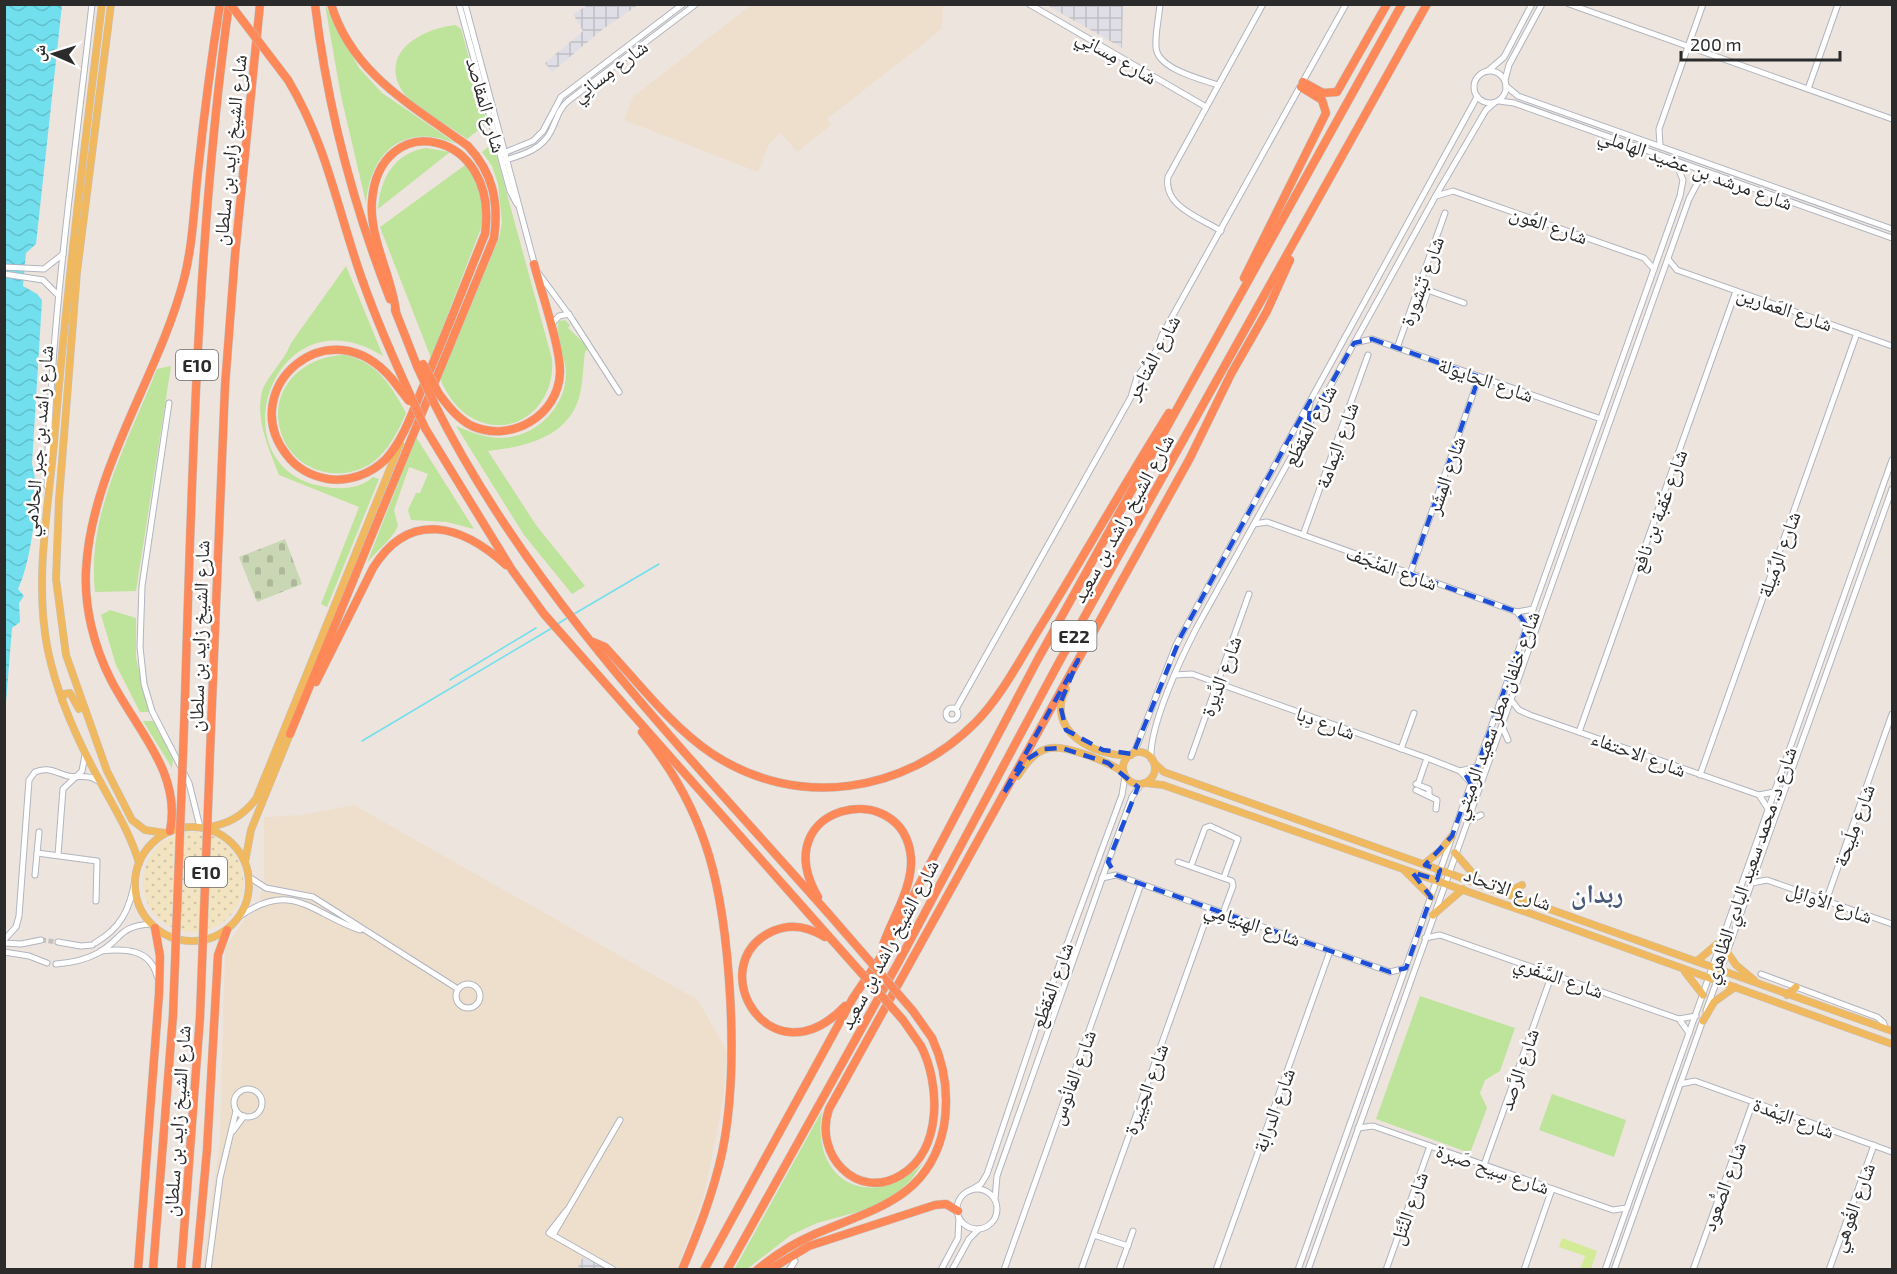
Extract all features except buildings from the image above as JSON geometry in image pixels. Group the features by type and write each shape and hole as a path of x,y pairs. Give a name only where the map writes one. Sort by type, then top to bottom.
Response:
{"highway":[{"path":"168,832 173,816 172,792 161,764 122,701 99,653 89,613 86,573 90,535 99,500 166,331 184,278 220,4"},
{"path":"230,4 288,80 308,114 321,144 353,252 398,368 425,429"},
{"name":"شارع الشيخ زايد بن سلطان","path":"153,1269 173,1015 200,330 219,91 230,4"},
{"name":"شارع الشيخ زايد بن سلطان","path":"181,1269 200,1017 225,386 235,255 260,4"},
{"path":"315,4 326,76 358,207 373,242 405,336 439,394 460,419 483,429 505,431 530,423 544,411 558,387 559,358 534,264"},
{"path":"290,734 494,238 497,217 491,182 478,157 461,141 377,79 360,61 346,39 331,4"},
{"path":"1302,85 1323,93 1337,92 1387,4"},
{"name":"شارع الشيخ راشد بن سعيد","path":"704,1269 853,999 882,955 1038,659 1402,4"},
{"name":"شارع الشيخ راشد بن سعيد","path":"727,1269 898,963 1058,663 1427,4"},
{"path":"1220,329 1267,227 1325,118 1326,109 1322,100 1302,85"},
{"path":"373,242 372,199 382,170 390,157 411,143 425,141 441,142 453,147 470,162 485,197 485,234 410,419 387,457 377,467 352,478 338,480 313,475 292,462 277,439 273,415 277,391 290,370 308,356 332,349 358,353 377,363 392,379 425,429 512,570 544,614 595,672 832,940 903,1020 921,1046 933,1075 935,1094 930,1133 914,1164 902,1175 874,1182 857,1179 844,1171 827,1149 824,1126 829,1109 1003,794 1078,660 1267,311 1299,236"},
{"path":"593,642 605,647 699,744 742,771 775,782 823,789 878,781 905,772 929,759 954,741 987,709 1027,649 1212,344"},
{"path":"420,365 434,403 487,499 516,544 629,687 913,1011 932,1038 945,1074 946,1114 942,1137 933,1159 919,1180 901,1196 879,1210 794,1243 757,1269"},
{"path":"290,734 374,568 395,544 419,531 448,530 478,543 512,570"},
{"path":"595,672 657,751 686,796 708,848 724,917 731,1016 730,1106 713,1190 682,1269"},
{"path":"828,913 806,871 806,852 812,833 826,818 844,809 864,808 885,816 903,835 911,859 910,872 883,943 882,955"},
{"path":"138,1269 159,994 160,956 153,926"},
{"path":"832,940 812,929 791,926 763,937 749,952 745,962 742,982 746,999 762,1020 777,1029 794,1033 821,1028 853,999"},
{"path":"196,1269 207,1149 218,955 228,930"},
{"path":"769,1269 809,1246 935,1205 946,1204 958,1214"}],"main road":[{"name":"شارع راشد بن جبر الحلامي","path":"111,4 77,272 56,579 66,655 95,741 132,820 145,830 168,832"},
{"name":"شارع راشد بن جبر الحلامي","path":"102,5 69,278 42,592 45,633 62,700 101,784 128,831 139,863"},
{"path":"203,828 229,840 245,862 249,877 246,903 240,916 228,930 216,936 191,942 178,940 153,926 141,911 136,896 135,880 139,863 150,846 168,832 185,827 203,828 235,820 246,812 256,799 410,419"},
{"path":"1003,794 1029,758 1048,747 1076,751 1108,763 1132,783 1143,783 1152,777 1152,761 1143,753 1114,754 1080,742 1064,725 1060,713 1061,700 1078,660"},
{"path":"62,700 67,693 74,696 95,741"},
{"path":"245,862 251,830 290,734"},
{"path":"1124,774 1124,763 1132,754"},
{"name":"شارع الاتحاد","path":"1152,761 1168,773 1889,1030"},
{"name":"شارع الاتحاد","path":"1143,783 1163,785 1441,881 1893,1044"},
{"path":"1424,864 1441,850 1452,836"},
{"path":"1455,853 1484,886"},
{"path":"1401,868 1431,897"},
{"path":"1506,893 1522,885"},
{"path":"1432,917 1463,890"},
{"path":"1697,961 1723,939"},
{"path":"1727,952 1739,969 1761,985"},
{"path":"1680,969 1696,983 1703,995"},
{"path":"1702,1021 1714,1002 1735,987"},
{"path":"1787,995 1796,987"}],"street":[{"path":"46,536 48,402 58,295 92,4"},
{"name":"شارع المقاصد","path":"459,4 487,94"},
{"name":"شارع المقاصد","path":"465,4 505,160 513,201 517,204 534,264 619,392"},
{"name":"شارع مِسانِي","path":"503,153 528,144 537,138 561,97 683,4"},
{"name":"شارع مِسانِي","path":"505,160 540,146 551,132 564,104 696,4"},
{"name":"شارع مِسانِي","path":"1029,4 1206,107"},
{"path":"1160,4 1156,46 1160,58 1177,70 1218,85"},
{"path":"1221,231 1176,204 1167,187 1169,173 1263,4"},
{"name":"شارع المُتاجر","path":"956,709 1131,397 1139,374 1156,351 1162,335 1346,4"},
{"path":"1532,4 1504,57 1475,81 1477,97 1482,101 1496,102 1505,94 1509,65 1542,4"},
{"path":"1569,4 1893,119"},
{"path":"1660,145 1659,129 1703,4"},
{"path":"1808,89 1838,4"},
{"path":"631,44 636,50"},
{"path":"1488,70 1498,73 1506,83"},
{"name":"شارع مرشد بن عضيد الهاملي","path":"1506,83 1518,96 1893,229"},
{"name":"شارع المَقطَع","path":"1132,754 1176,645 1477,97"},
{"name":"شارع مرشد بن عضيد الهاملي","path":"1496,102 1514,103 1893,238"},
{"name":"شارع المَقطَع","path":"1152,761 1154,735 1180,661 1435,197 1486,110 1496,102"},
{"path":"1646,140 1659,129"},
{"name":"شارع خلفان مطر سعيد الرميثي","path":"1308,1269 1432,917 1452,836 1680,196 1683,180 1676,161"},
{"name":"شارع خلفان مطر سعيد الرميثي","path":"1444,872 1455,853 1468,821 1689,199 1698,182 1717,175"},
{"path":"1435,197 1443,192 1453,191 1446,178"},
{"name":"شارع العُون","path":"1453,191 1644,258 1659,256"},
{"path":"1680,196 1689,199"},
{"name":"شارع تَبْشورة","path":"1397,348 1445,213"},
{"path":"1370,314 1401,253 1398,250 1393,252"},
{"path":"4,274 33,273 53,264 63,254"},
{"name":"شارع العُون","path":"1644,258 1654,269"},
{"path":"1662,274 1677,270 1668,259"},
{"path":"4,267 33,273 50,285 58,295"},
{"name":"شارع العَمارين","path":"1677,270 1893,346"},
{"path":"1419,287 1464,303"},
{"path":"1423,306 1428,290"},
{"name":"شارع عُقبة بن نافع","path":"1579,732 1736,291"},
{"path":"550,327 555,319 569,314"},
{"path":"1354,343 1372,339 1364,325"},
{"name":"شارع الرِّمَيلة","path":"1700,775 1857,333"},
{"name":"شارع الحايولة","path":"1372,339 1601,419"},
{"name":"شارع اليَمامة","path":"1303,535 1368,355"},
{"name":"شارع المِشَر","path":"1410,574 1479,377"},
{"path":"1309,424 1306,420 1310,401"},
{"path":"169,403 142,586 140,647 144,684 152,711 189,783 203,828"},
{"path":"1591,447 1599,451"},
{"name":"شارع د. محمد سعيد البادي الظاهري","path":"1614,1269 1702,1021 1723,939 1893,460"},
{"name":"شارع د. محمد سعيد البادي الظاهري","path":"1717,969 1727,952 1893,489"},
{"name":"شارع المَنْجَف","path":"1260,513 1268,522 1517,612"},
{"name":"شارع المَنْجَف","path":"1254,524 1268,522"},
{"path":"1540,589 1548,592"},
{"name":"شارع الدِّيرة","path":"1191,757 1249,594"},
{"path":"1527,626 1517,612 1533,609"},
{"name":"شارع دِبا","path":"1180,661 1192,674"},
{"name":"شارع دِبا","path":"1175,675 1192,674 1427,758 1460,771 1471,783"},
{"path":"1506,713 1519,710 1511,700"},
{"name":"شارع الاحتفاء","path":"1519,710 1759,795"},
{"path":"1401,749 1414,713"},
{"name":"شارع مِلَيحة","path":"1826,901 1893,714"},
{"path":"1502,726 1508,740"},
{"path":"58,855 63,789 78,776 84,767 85,752"},
{"path":"1427,758 1416,786 1430,789 1429,796 1437,800 1436,809"},
{"path":"1460,771 1477,767"},
{"path":"4,941 16,927 19,916 24,822 29,780 34,772 47,769 91,777 101,784"},
{"path":"1782,770 1791,773"},
{"name":"شارع المَقطَع","path":"972,1190 981,1184 987,1174 1039,1020 1122,795 1124,774"},
{"name":"شارع المَقطَع","path":"994,1199 997,1176 1102,878 1132,797 1143,783"},
{"path":"1769,810 1759,795 1774,792"},
{"path":"1468,821 1481,815"},
{"path":"1191,866 1205,828 1211,827 1238,839 1224,877"},
{"path":"35,875 39,832"},
{"path":"37,853 97,861 96,901"},
{"path":"1102,878 1116,875 1108,862"},
{"path":"1178,862 1230,879 1233,885 1223,913"},
{"name":"شارع الأوائِل","path":"1757,868 1767,880 1893,924"},
{"name":"شارع الهِنيامِي","path":"1116,875 1390,972"},
{"path":"249,877 266,888 313,897 458,989"},
{"path":"58,942 81,946 93,944 114,929 126,915 135,880"},
{"name":"شارع الأوائِل","path":"1752,883 1767,880"},
{"name":"شارع خلفان مطر سعيد الرميثي","path":"1298,1269 1431,897 1441,881"},
{"name":"شارع الفانُوس","path":"1004,1269 1141,884"},
{"path":"240,916 268,901 291,899 303,902 364,931"},
{"name":"شارع الحِيَيرة","path":"1081,1269 1210,908"},
{"path":"1425,938 1440,934 1432,917"},
{"path":"100,952 129,927 153,926"},
{"name":"شارع السَّفَري","path":"1440,934 1679,1019"},
{"path":"4,941 21,944 41,940"},
{"path":"56,964 78,961 100,952 127,949 144,956 156,970 159,994"},
{"name":"شارع الدرابة","path":"1216,1269 1330,951"},
{"path":"4,952 19,954 46,963"},
{"path":"1399,986 1390,972 1406,968"},
{"name":"شارع الرَّصد","path":"1484,1165 1552,974"},
{"path":"1761,974 1877,1017 1889,1030"},
{"name":"شارع د. محمد سعيد البادي الظاهري","path":"1605,1269 1695,1016 1703,995 1713,980"},
{"path":"465,984 474,986 479,994 476,1004 469,1007 461,1006 456,999 458,989 465,984"},
{"path":"1391,1009 1394,1012 1400,1012"},
{"path":"1689,1033 1679,1019 1695,1016"},
{"path":"1680,1084 1695,1081 1685,1069"},
{"name":"شارع اليَمْدة","path":"1695,1081 1893,1152"},
{"path":"208,1269 220,1178 236,1111 234,1104 238,1094 248,1090 256,1092 261,1101 260,1109 253,1116 244,1116 236,1111"},
{"path":"1665,1102 1672,1105"},
{"name":"شارع الصُّعود","path":"1693,1269 1753,1102"},
{"path":"1363,1114 1373,1126"},
{"path":"229,1138 244,1116"},
{"path":"614,1269 551,1234 620,1120"},
{"name":"شارع سِيح صَبرة","path":"1358,1128 1373,1126 1613,1210 1627,1208"},
{"name":"شارع الغُوهي","path":"1830,1269 1874,1145"},
{"name":"شارع النَّتَل","path":"1386,1269 1430,1146"},
{"path":"1524,1269 1552,1189"},
{"path":"941,1269 958,1238 958,1214 963,1196 972,1190 982,1190 994,1199 997,1210 994,1220 969,1239 952,1269"},
{"path":"1613,1210 1622,1223"},
{"path":"958,1214 970,1227 981,1228"},
{"path":"1119,1269 1133,1231"},
{"path":"1094,1235 1128,1246"},
{"path":"789,1269 795,1261"}],"highlighted area":[{"path":"1372,339 1479,377 1410,574 1517,612 1527,626 1477,767 1464,772 1471,784 1452,836 1425,865 1440,870 1437,880 1412,872 1431,897 1406,968 1390,972 1116,875 1108,862 1138,787 1108,763 1062,748 1044,749 1029,758 1003,794 1078,660 1060,704 1066,730 1103,750 1133,754 1181,636 1310,401 1309,423 1354,343"}],"shaded area":[{"path":"590,4 638,5 603,29 552,72 545,63 583,31 573,14"},
{"path":"751,5 943,5 942,29 827,119 831,125 797,152 781,133 769,144 758,172 624,120 633,97"},
{"path":"1047,5 1123,5 1122,48"},
{"path":"354,805 698,1000 727,1051 723,1101 704,1196 677,1269 621,1269 585,1253 576,1270 202,1270 220,1140 225,948 245,919 258,909 264,878 264,817 302,815"},
{"path":"585,1253 614,1270 576,1270"}],"green space":[{"path":"325,5 359,68 382,93 457,144 422,136 394,145 383,155 375,168 369,184 366,203 341,96"},
{"path":"455,25 461,29 487,123 467,139 408,98 397,78 396,65 407,45 417,37 429,32"},
{"path":"493,143 552,359 547,392 538,405 528,416 514,423 499,425 483,423 463,412 451,399 440,379 499,238 502,223 498,184 492,166 482,152"},
{"path":"426,148 450,152 378,209 382,188 391,169 405,155"},
{"path":"468,163 480,186 484,220 431,358 380,227"},
{"path":"346,266 383,356 344,341 311,345 286,363 270,390 265,420 272,450 291,474 332,488 357,486 373,477 379,479 327,607 321,604 359,507 279,475 264,434 260,403 267,381"},
{"path":"565,320 570,325 568,328 589,348 585,352 581,389 575,409 556,430 544,437 531,443 488,451 536,525 585,586 572,594 524,535 456,426 484,436 501,438 525,433 546,419 554,410 564,387 566,369 558,327 559,321"},
{"path":"346,355 375,370 389,385 406,413 384,452 373,462 361,469 335,473 310,467 290,450 283,438 278,421 279,406 283,392 291,379 302,369 330,357"},
{"path":"171,366 136,591 95,592 94,563 97,534 112,478 157,369"},
{"path":"416,437 474,529 447,522 411,520 408,510 416,493 420,493 428,474 409,467 394,510 398,526 392,536 367,563"},
{"path":"285,539 302,584 257,602 239,557"},
{"path":"110,610 136,618 136,658 149,712 140,712 116,665 101,615"},
{"path":"143,721 153,721 173,759 172,768"},
{"path":"1420,996 1515,1028 1500,1071 1485,1080 1480,1093 1487,1108 1470,1153 1376,1119"},
{"path":"1552,1094 1626,1120 1614,1157 1539,1130"},
{"path":"822,1111 821,1136 825,1156 835,1172 848,1182 865,1187 884,1186 903,1178 923,1163 911,1180 893,1197 872,1208 817,1223 791,1235 747,1269 734,1270"},
{"path":"1562,1238 1597,1251 1591,1269 1580,1269 1585,1256 1559,1247"}],"sand":[{"path":"193,832 221,840 235,854 243,882 235,910 221,924 193,932 165,924 151,910 143,882 151,854 165,840"}],"water":[{"path":"5,5 62,5 36,244 26,253 23,286 37,294 42,300 32,464 35,476 35,509 31,545 18,589 24,596 19,603 20,622 12,628 5,715"}],"waterway":[{"path":"574,614 659,564"},
{"path":"556,625 567,618"},
{"path":"450,680 536,628"},
{"path":"362,741 552,628"}],"tunnel":[{"path":"41,940 58,942"}],"district":[{"name":"ربدان","path":"1597,892"}]}
